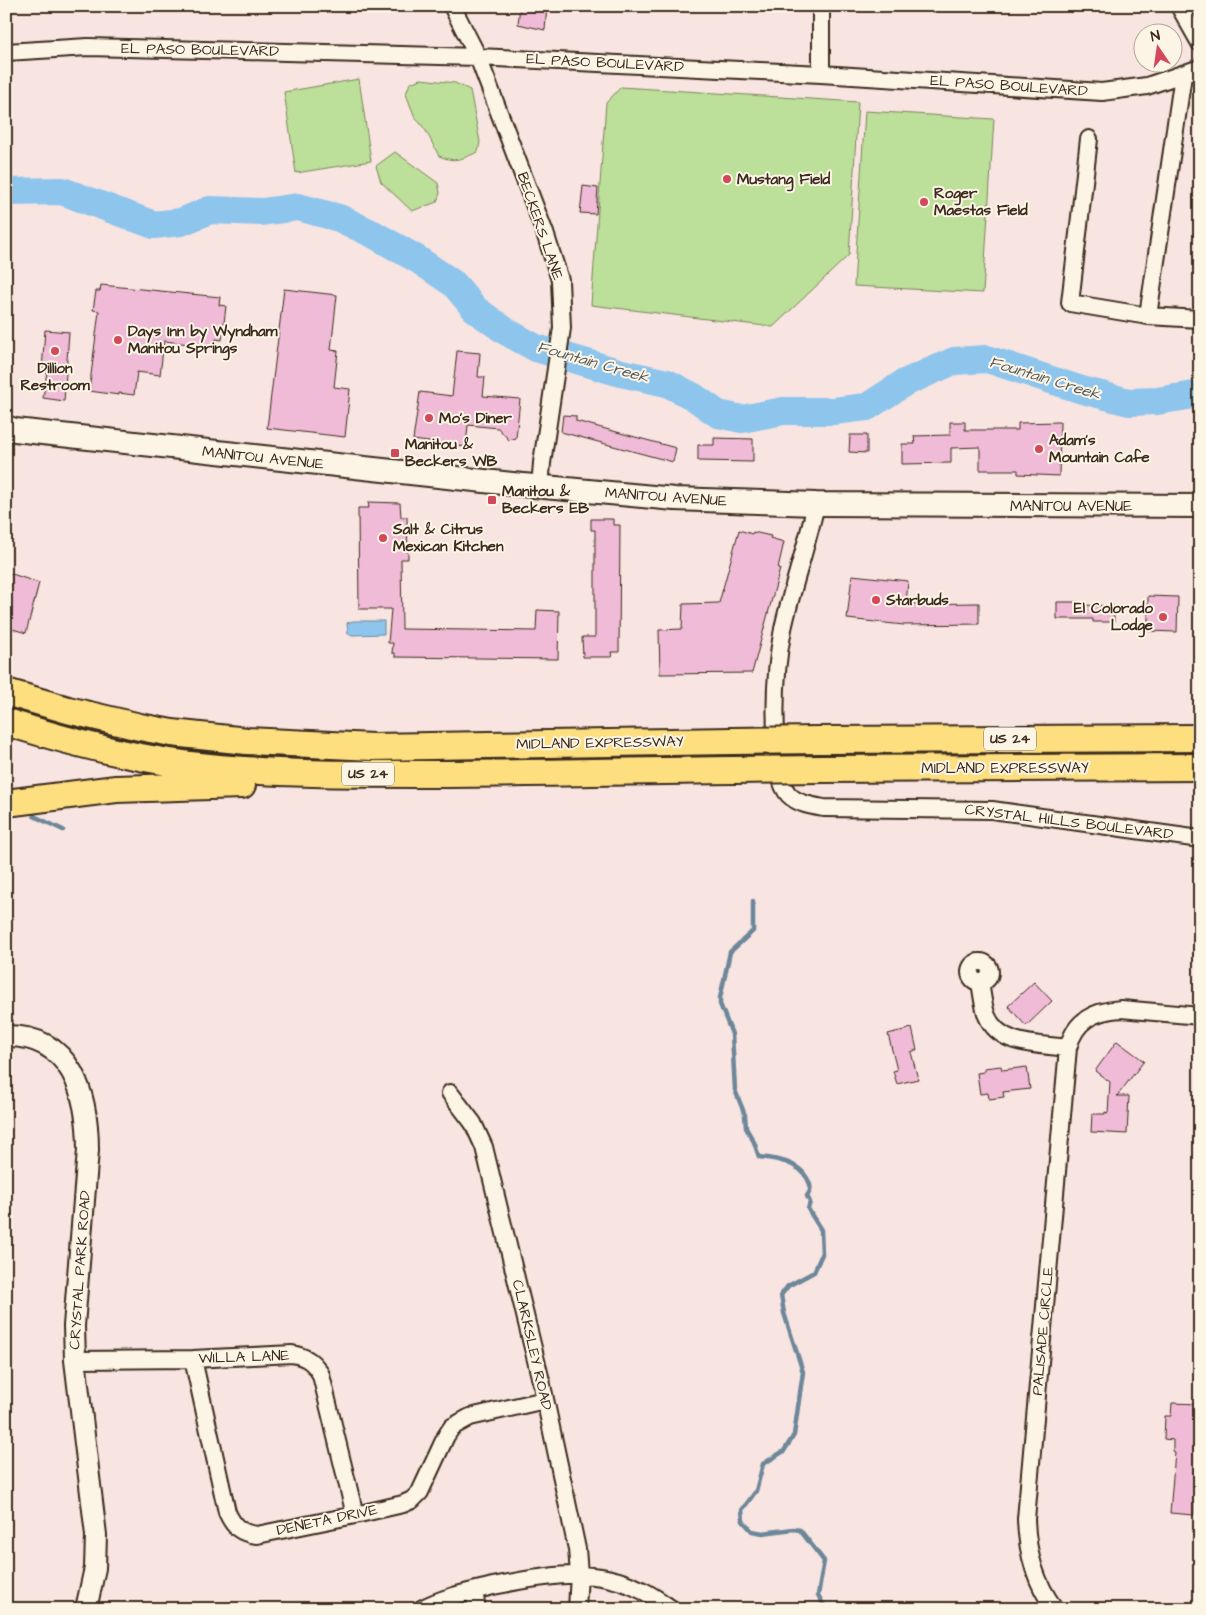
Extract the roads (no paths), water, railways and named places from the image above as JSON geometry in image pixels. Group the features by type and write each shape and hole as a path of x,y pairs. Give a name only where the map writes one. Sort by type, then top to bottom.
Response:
{"highway":[{"name":"MIDLAND EXPRESSWAY","path":"6,692 68,710 140,727 182,734 247,741 373,746 820,740 1200,738"},
{"name":"MIDLAND EXPRESSWAY","path":"6,722 86,745 168,762 208,767 308,773 486,774 823,769 1200,767"},
{"path":"6,803 124,789 486,774"}],"main road":[{"name":"MANITOU AVENUE","path":"9,430 540,487 675,499 816,504 1200,506"}],"street":[{"name":"BECKERS LANE","path":"452,6 478,57 545,232 559,274 562,328 540,487"},
{"path":"820,6 821,74"},
{"path":"1180,6 1200,43"},
{"name":"EL PASO BOULEVARD","path":"6,52 88,47 478,57 821,74 1102,92 1147,86 1200,68"},
{"path":"1148,316 1183,75"},
{"path":"1089,139 1070,303 1148,316 1200,319"},
{"name":"CRYSTAL HILLS BOULEVARD","path":"816,504 783,631 776,681 778,757 783,784 789,795 799,802 824,808 992,810 1200,839"},
{"path":"980,982 988,1018 999,1034 1014,1040 1068,1048"},
{"name":"PALISADE CIRCLE","path":"1055,1609 1046,1596 1034,1568 1026,1536 1026,1519 1070,1038 1084,1020 1101,1012 1121,1009 1200,1016"},
{"name":"CRYSTAL PARK ROAD","path":"6,1036 20,1036 36,1040 60,1055 72,1070 79,1088 88,1131 74,1326 75,1360 96,1535 95,1568 86,1609"},
{"name":"CLARKSLEY ROAD","path":"450,1093 473,1123 484,1147 545,1400 577,1549 579,1574 577,1609"},
{"name":"WILLA LANE","path":"75,1360 193,1359 292,1354 311,1360 321,1375 355,1515"},
{"name":"DENETA DRIVE","path":"193,1359 227,1512 237,1529 246,1534 257,1535 355,1515 403,1504 412,1500 420,1492 452,1427 470,1417 545,1400"},
{"path":"421,1609 432,1603 474,1591 536,1577 579,1574 621,1581 639,1588 672,1609"},
{"path":"474,1591 477,1609"}],"water":[{"path":"353,621 384,621 384,634 348,634 347,623"}],"waterway":[{"name":"Fountain Creek","path":"6,192 62,191 154,225 181,222 210,210 262,212 298,207 339,218 373,234 417,259 454,284 476,310 507,332 536,348 621,373 667,383 694,397 718,414 742,419 783,411 833,411 867,407 904,383 954,361 987,359 1082,390 1129,402 1157,401 1200,394"},
{"path":"34,816 63,830"},
{"path":"753,901 753,931 730,952 720,998 720,1004 732,1034 735,1090 745,1115 746,1128 754,1142 759,1157 780,1160 793,1165 803,1173 808,1181 810,1187 810,1192 807,1196 810,1202 808,1209 821,1230 822,1254 814,1272 788,1286 781,1295 784,1313 803,1372 794,1435 784,1451 763,1464 756,1491 742,1510 743,1521 752,1531 763,1533 793,1529 800,1530 824,1561 818,1595 826,1609"}],"place":[{"name":"Mustang Field","path":"727,179"},
{"name":"Roger Maestas Field","path":"924,202"},
{"name":"Days Inn by Wyndham Manitou Springs","path":"118,340"},
{"name":"Dillion Restroom","path":"55,351"},
{"name":"Mo's Diner","path":"429,418"},
{"name":"Adam's Mountain Cafe","path":"1039,449"},
{"name":"Manitou & Beckers WB","path":"395,453"},
{"name":"Manitou & Beckers EB","path":"492,500"},
{"name":"Salt & Citrus Mexican Kitchen","path":"383,538"},
{"name":"Starbuds","path":"876,600"},
{"name":"El Colorado Lodge","path":"1163,617"}]}
